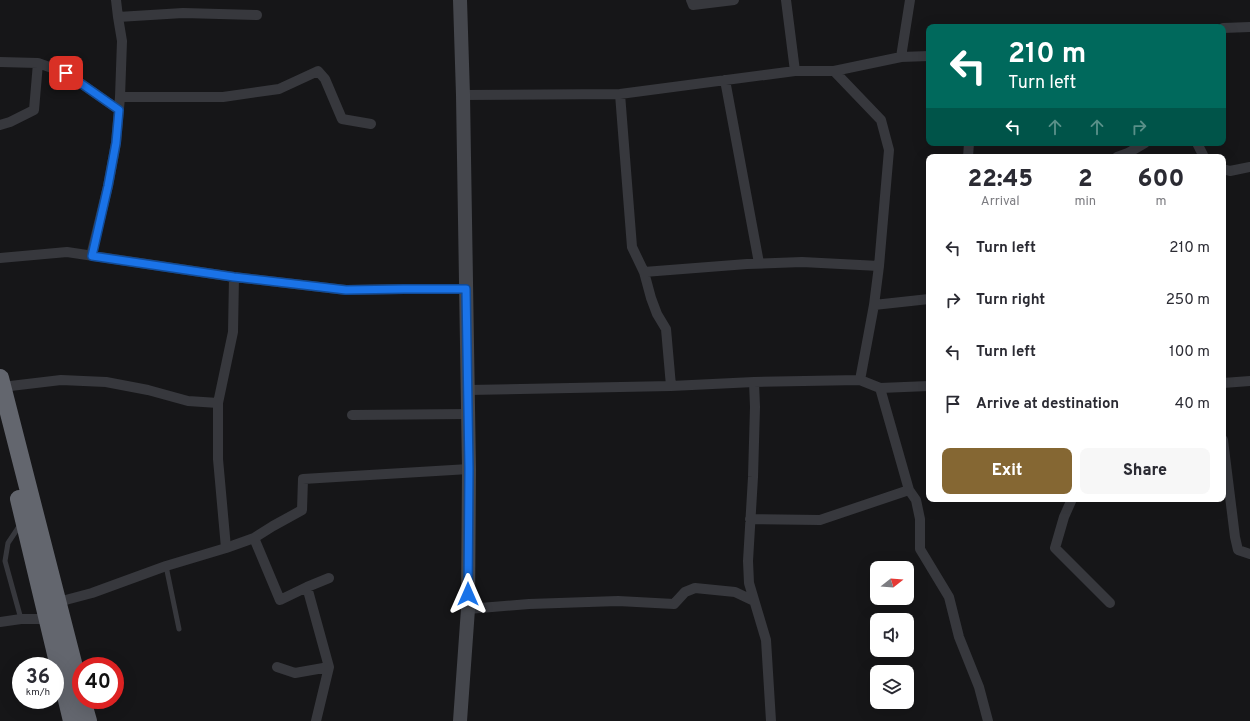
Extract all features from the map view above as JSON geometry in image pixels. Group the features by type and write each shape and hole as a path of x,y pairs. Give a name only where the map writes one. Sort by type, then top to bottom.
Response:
{"highway":[{"path":"1,382 72,658"},
{"path":"0,421 72,721"},
{"path":"85,709 88,721"}],"street":[{"path":"92,256 116,143 120,97 122,41 116,0"},
{"path":"460,0 469,469 468,609 460,721"},
{"path":"691,0 693,5 734,0"},
{"path":"786,0 796,72"},
{"path":"901,57 910,0"},
{"path":"118,17 183,13 257,15"},
{"path":"1226,28 1250,27"},
{"path":"463,95 620,94 796,72 834,71 901,57 926,56"},
{"path":"0,62 38,63 66,73 119,110"},
{"path":"0,125 10,122 34,110 38,63"},
{"path":"120,97 223,97 279,89 318,71 325,79 342,119 370,124"},
{"path":"834,71 881,120 889,150 879,266 874,305 860,380"},
{"path":"725,80 759,263"},
{"path":"620,94 632,247 644,272 657,314 666,329 671,386"},
{"path":"1125,154 1140,146"},
{"path":"1226,170 1230,171 1250,167"},
{"path":"0,258 68,252 234,277 346,290 466,289"},
{"path":"644,272 759,263 802,262 879,266"},
{"path":"226,548 218,459 218,403 234,332 234,277"},
{"path":"874,305 926,299"},
{"path":"1,382 61,380 106,382 148,390 188,401 218,403"},
{"path":"468,390 860,380 880,388 926,386"},
{"path":"1226,383 1250,381"},
{"path":"754,382 755,407 748,561 749,583 766,640 771,721"},
{"path":"880,388 909,490 916,500 920,520 920,549 949,597 959,637 979,687 988,721"},
{"path":"352,415 468,414"},
{"path":"1226,464 1238,550 1250,554"},
{"path":"58,602 92,593 166,566 254,538 302,510 303,479 469,469"},
{"path":"750,519 820,520 909,490"},
{"path":"1071,502 1064,517 1055,548 1110,603"},
{"path":"254,538 280,600 329,578"},
{"path":"307,587 329,667 316,721"},
{"path":"468,609 530,604 618,601 674,604 685,592 695,588 735,592 754,601"},
{"path":"0,622 21,619 48,619"},
{"path":"277,667 295,673 329,667"}],"lane":[{"path":"21,619 5,561 8,542 24,519"},
{"path":"166,566 179,629"}],"route":[{"path":"66,73 119,110 116,143 92,256 234,277 346,290 466,289 469,469 468,594"}]}
